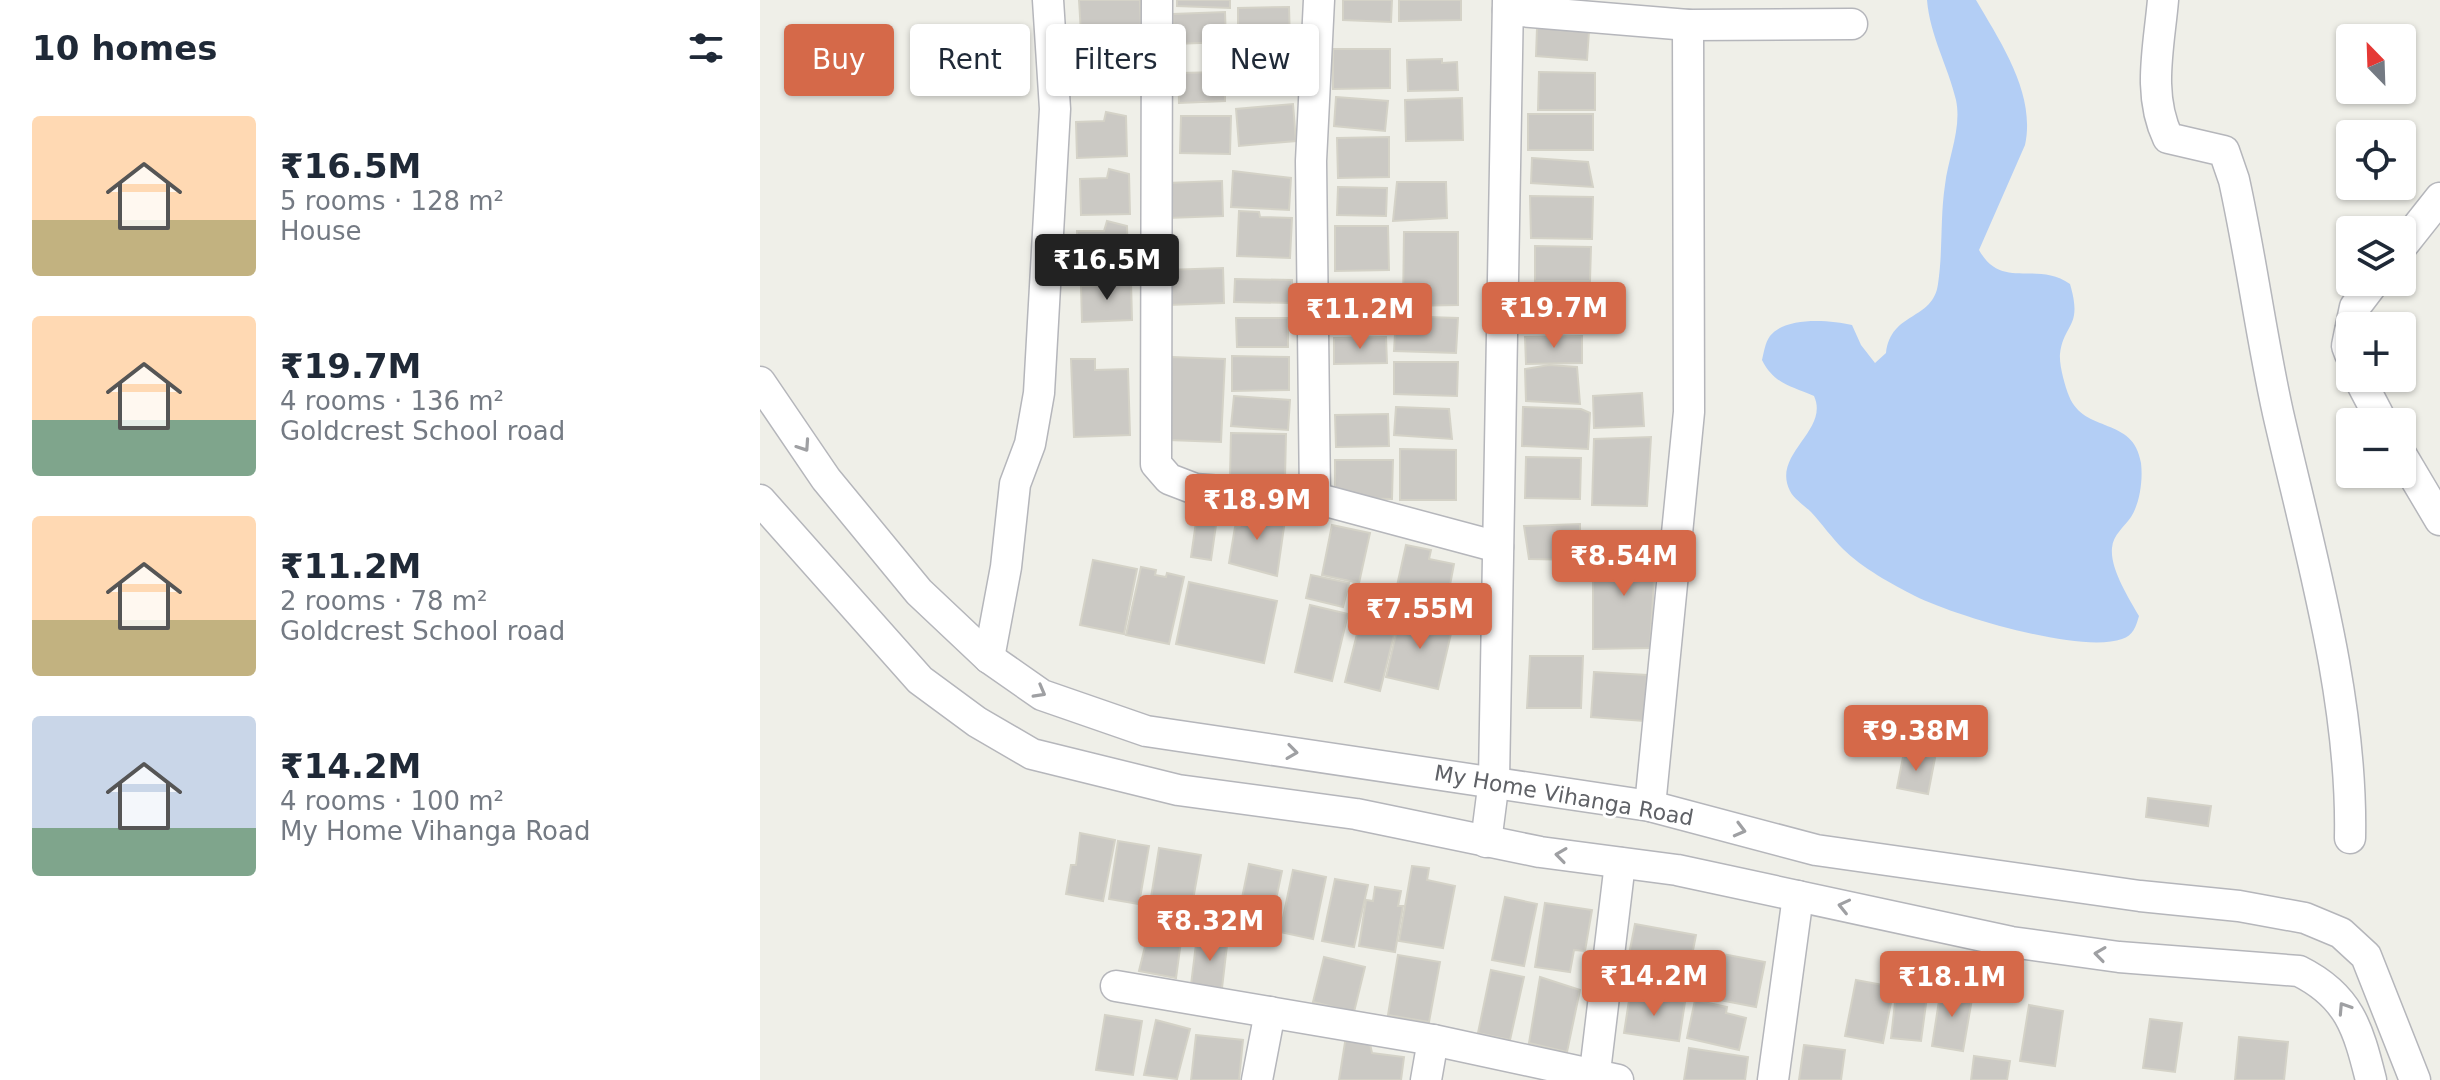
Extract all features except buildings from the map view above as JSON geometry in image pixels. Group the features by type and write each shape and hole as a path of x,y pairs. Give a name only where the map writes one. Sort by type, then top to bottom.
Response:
{"street":[{"path":"989,658 1006,567 1015,484 1030,444 1039,393 1055,109 1048,0"},
{"path":"1157,0 1156,464 1169,479 1195,489 1315,498 1498,547"},
{"path":"1315,498 1311,161 1319,0"},
{"path":"2163,0 2156,65 2157,114 2168,138 2224,151 2234,180 2278,411 2315,560 2343,733 2351,801 2350,838"},
{"path":"1486,842 1494,780 1508,5 1688,25 1852,24"},
{"path":"1650,806 1689,412 1688,25"},
{"path":"2416,228 2440,198"},
{"name":"My Home Vihanga Road","path":"760,382 826,479 919,592 989,658 1042,695 1146,731 1494,780 1650,806 1816,850 2140,896 2239,906 2305,918 2341,933 2366,956 2415,1080"},
{"path":"2416,480 2440,520"},
{"path":"760,500 920,680 977,722 1032,754 1178,790 1356,814 1486,842 1677,870 2011,942 2119,957 2299,971 2325,984 2346,1007 2362,1043 2371,1080"},
{"path":"1116,986 1433,1040 1602,1078 1620,863"},
{"path":"1773,1080 1798,896"},
{"path":"1257,1080 1270,1012"},
{"path":"1426,1080 1433,1040"}],"water":[{"path":"1927,0 1976,0 2014,70 2026,107 2025,145 1979,250 1998,269 2045,274 2070,284 2074,317 2062,344 2060,359 2069,396 2076,408 2086,416 2119,431 2137,448 2142,470 2139,498 2112,548 2117,574 2139,616 2126,638 2103,642 2078,641 2018,631 1915,596 1850,556 1790,491 1786,478 1788,465 1808,432 1817,409 1814,396 1784,383 1767,368 1762,360 1770,336 1786,325 1797,322 1852,325 1861,345 1875,363 1886,353 1889,339 1903,322 1921,311 1935,296 1943,197 1957,111 1953,87 1932,26"}]}
